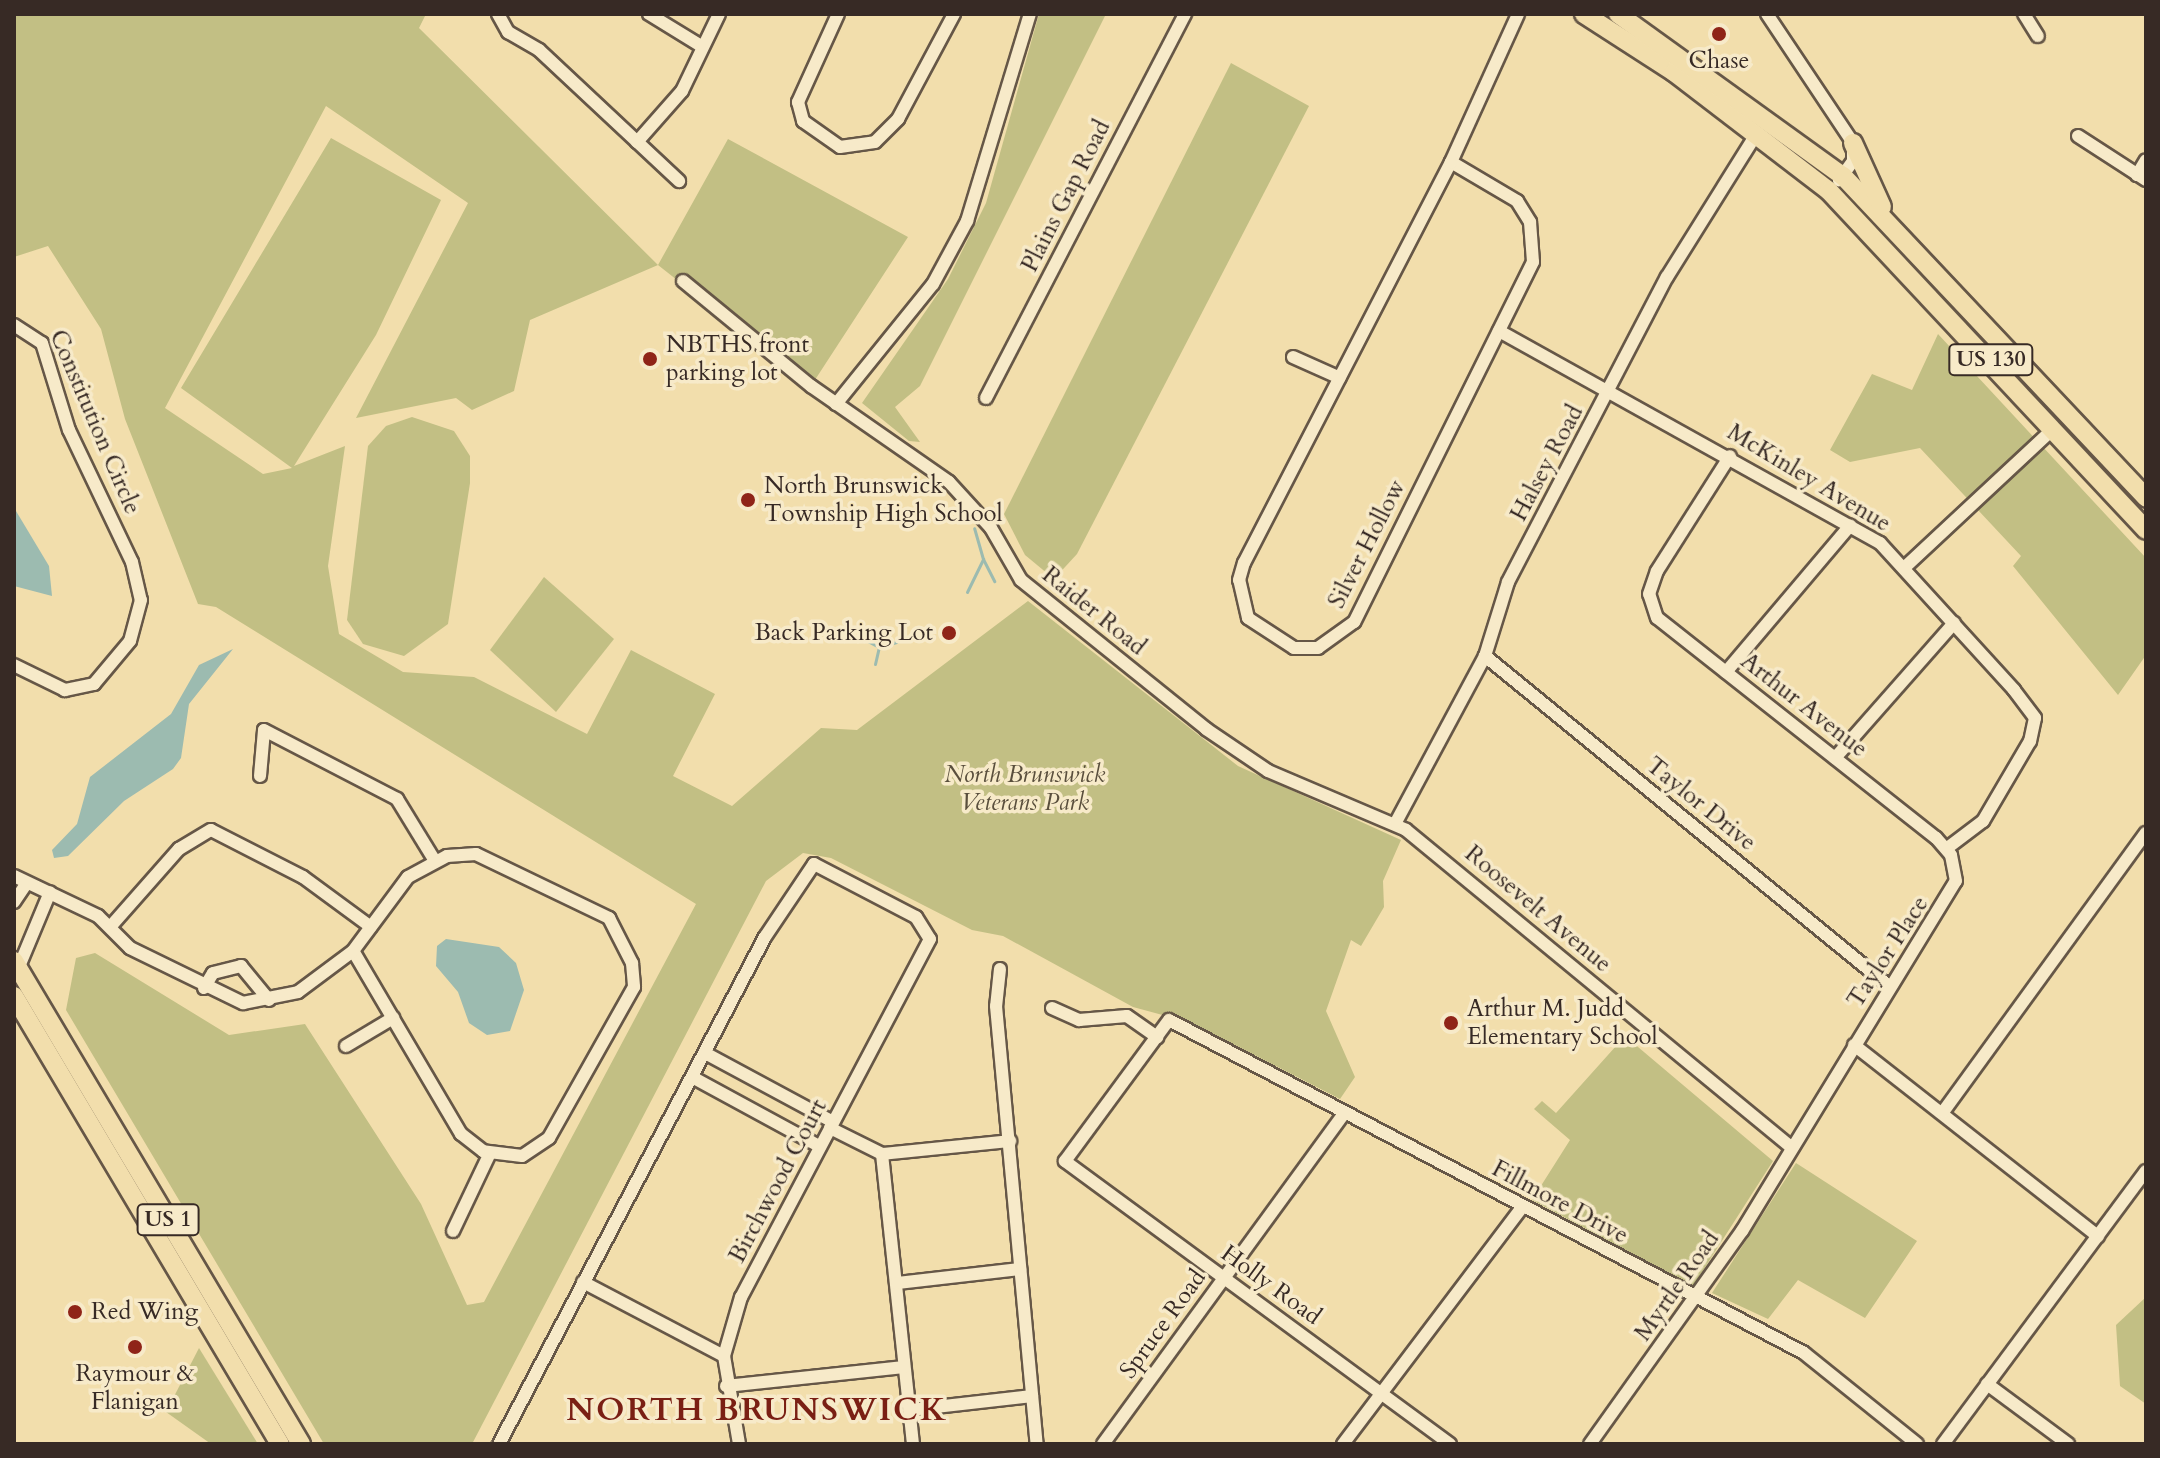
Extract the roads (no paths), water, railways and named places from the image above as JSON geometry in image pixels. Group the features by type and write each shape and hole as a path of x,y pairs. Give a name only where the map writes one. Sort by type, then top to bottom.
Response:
{"highway":[{"name":"US 130","path":"1584,14 1757,133 1831,193 2146,530"},
{"name":"US 130","path":"1618,14 1843,176 2146,498"},
{"path":"1853,143 1891,224"},
{"name":"US 1","path":"16,965 20,1002 280,1444"},
{"name":"US 1","path":"20,1002 301,1444"}],"street":[{"path":"498,14 508,32 539,50 679,181"},
{"path":"649,14 701,46"},
{"path":"637,142 682,91 719,14"},
{"path":"838,14 798,102 803,121 840,147 875,142 898,119 954,14"},
{"path":"836,404 933,284 967,221 1030,14"},
{"name":"Plains Gap Road","path":"986,398 1185,14"},
{"name":"Silver Hollow","path":"1451,162 1500,186 1530,222 1533,262 1354,622 1318,648 1294,648 1248,618 1239,580 1451,162 1518,14"},
{"path":"1767,14 1853,143 1843,176 1831,193"},
{"path":"1779,28 1783,14"},
{"path":"2024,14 2038,36"},
{"name":"Halsey Road","path":"1395,824 1485,656 1508,582 1612,389 1693,229 1757,133"},
{"path":"2078,136 2142,178 2146,160"},
{"name":"Raider Road","path":"683,281 836,404 971,502 1035,592 1243,756 1315,792"},
{"name":"Constitution Circle","path":"14,325 42,343 69,430 132,562 141,600 130,641 94,684 65,690 14,665"},
{"name":"McKinley Avenue","path":"1499,331 1612,389 1850,526 1904,568 2024,704 2035,718 2030,741 1983,821 1946,849"},
{"path":"1293,357 1340,378"},
{"path":"1904,568 2053,429"},
{"name":"Arthur Avenue","path":"1730,456 1651,588 1657,618 1946,849"},
{"path":"1726,672 1850,526"},
{"path":"1835,758 1954,623"},
{"name":"Taylor Drive","path":"1485,656 1890,987"},
{"path":"260,776 264,730 397,799 435,861"},
{"name":"Roosevelt Avenue","path":"1315,792 1395,824 1792,1148"},
{"path":"111,926 179,849 211,830 303,877 371,927"},
{"path":"1943,1112 2146,833"},
{"name":"Taylor Place","path":"1792,1148 1890,987 1951,896 1956,874 1946,849"},
{"path":"14,876 111,926 130,948 204,988 243,1003 298,992 353,951 408,877 435,861 476,854 571,894 609,918 632,963 634,987 549,1138 522,1156 490,1153 456,1126 353,951"},
{"name":"Birchwood Court","path":"705,1053 807,867 830,870 916,917 930,934 925,953 819,1146 741,1297 724,1356 726,1386 739,1444"},
{"path":"14,902 27,883"},
{"path":"16,965 50,892"},
{"path":"204,988 213,973 241,966 269,1000"},
{"path":"1000,969 996,1006 1037,1444"},
{"path":"1052,1008 1079,1020 1127,1016 1157,1037"},
{"path":"346,1046 393,1018"},
{"name":"Fillmore Drive","path":"1157,1037 1169,1020 1804,1353 1917,1444"},
{"name":"Holly Road","path":"1157,1037 1065,1161 1450,1444"},
{"path":"1854,1045 2098,1236"},
{"path":"499,1444 705,1053 882,1154 1010,1141"},
{"path":"692,1077 819,1146"},
{"name":"Spruce Road","path":"1103,1444 1344,1113"},
{"name":"Myrtle Road","path":"1590,1444 1696,1298 1792,1148"},
{"path":"453,1231 490,1153"},
{"path":"882,1154 913,1444"},
{"path":"1943,1444 2146,1171"},
{"path":"1343,1444 1522,1207"},
{"path":"897,1283 1020,1269"},
{"path":"583,1282 724,1356"},
{"path":"726,1386 904,1367"},
{"path":"1987,1384 2068,1444"},
{"path":"909,1410 1032,1396"}],"water":[{"path":"16,511 49,566 52,596 14,586"},
{"path":"233,649 189,704 181,758 173,769 124,801 68,856 54,858 52,850 77,824 90,777 171,714 199,665"},
{"path":"446,939 499,947 516,963 524,990 510,1031 487,1035 469,1023 458,992 436,966 437,946"}],"waterway":[{"path":"967,592 983,559 974,528"},
{"path":"983,559 994,581"},
{"path":"862,638 879,647 896,642"},
{"path":"875,664 879,647"}],"place":[{"name":"Chase","path":"1719,34"},
{"name":"NBTHS front parking lot","path":"650,359"},
{"name":"North Brunswick Township High School","path":"748,500"},
{"name":"Back Parking Lot","path":"949,633"},
{"name":"Arthur M. Judd Elementary School","path":"1451,1023"},
{"name":"Red Wing","path":"75,1312"},
{"name":"Raymour & Flanigan","path":"135,1347"}],"district":[{"name":"NORTH BRUNSWICK","path":"757,1410"}],"park label":[{"name":"North Brunswick Veterans Park","path":"1025,789"}]}
